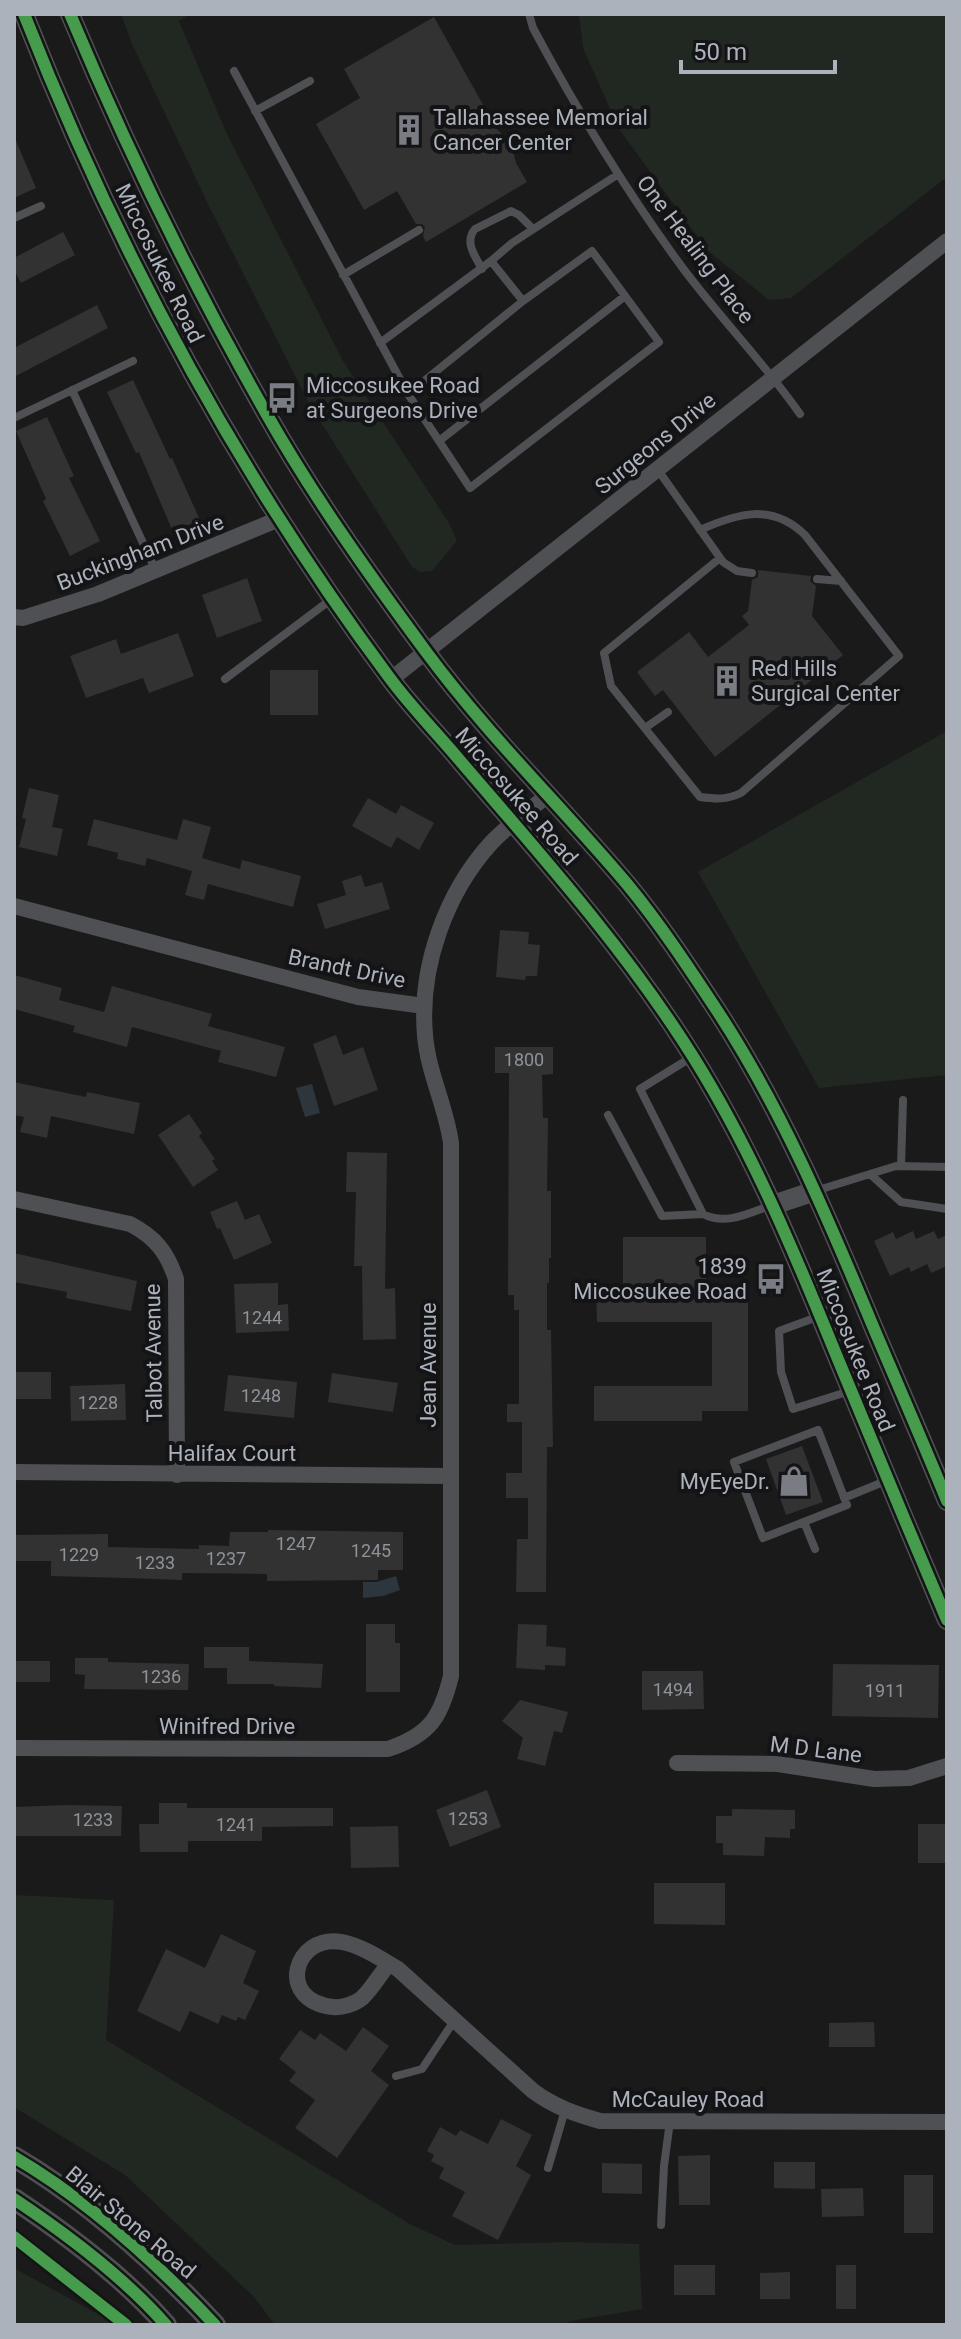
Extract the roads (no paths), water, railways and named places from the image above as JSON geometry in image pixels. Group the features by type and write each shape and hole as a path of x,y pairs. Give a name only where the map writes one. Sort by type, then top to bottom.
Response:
{"main road":[{"name":"Blair Stone Road","path":"14,2157 97,2214 175,2282 215,2325"},
{"path":"14,2199 100,2262 166,2325"}],"street":[{"path":"14,17 23,14"},
{"name":"Miccosukee Road","path":"23,14 49,78 162,316 279,519 390,680 576,895 644,983 724,1109 773,1205 947,1620"},
{"name":"Miccosukee Road","path":"70,14 146,183 267,415 325,505 427,652 482,721 631,889 718,1012 785,1126 933,1456 947,1501"},
{"name":"Surgeons Drive","path":"390,680 658,470 773,375 947,241"},
{"name":"Buckingham Drive","path":"14,617 23,618 47,611 157,572 279,519"},
{"name":"Brandt Drive","path":"14,906 358,997 424,1006 433,951 445,916 463,881 492,842 549,794"},
{"name":"Jean Avenue","path":"424,1006 429,1063 451,1143 451,1676 444,1706 431,1723"},
{"path":"773,1205 815,1191"},
{"name":"Talbot Avenue","path":"14,1199 130,1224 147,1232 170,1260 176,1279 177,1475"},
{"name":"Halifax Court","path":"14,1472 450,1476"},
{"name":"Winifred Drive","path":"14,1748 388,1749 409,1742 431,1723"},
{"name":"M D Lane","path":"677,1763 778,1764 874,1779 909,1778 947,1766"},
{"name":"McCauley Road","path":"389,1964 361,1999 341,2008 317,2005 302,1994 296,1976 298,1963 313,1947 326,1942 341,1942 364,1950 389,1964 533,2091 565,2110 600,2121 947,2122"}],"lane":[{"name":"One Healing Place","path":"529,14 533,28 579,114 617,175 687,273 773,375 800,414"},
{"path":"234,71 408,394 470,488 659,342 592,251 523,301 408,394"},
{"path":"255,111 310,81"},
{"path":"380,343 533,229 617,175"},
{"path":"14,218 41,206"},
{"path":"482,269 470,244 471,233 475,229 511,211 533,229"},
{"path":"343,275 419,230"},
{"path":"491,261 523,301"},
{"path":"439,441 625,296"},
{"path":"14,418 133,361"},
{"path":"72,390 157,572"},
{"path":"658,470 720,558 737,571 752,573"},
{"path":"700,530 743,514 774,517 793,523 899,656 741,793 729,798 700,797 611,686 604,653 720,558"},
{"path":"817,579 841,581"},
{"path":"225,679 333,598"},
{"path":"645,728 668,712"},
{"path":"693,1056 640,1089 703,1214"},
{"path":"901,1166 903,1100"},
{"path":"608,1115 662,1216 703,1214 725,1220 773,1205"},
{"path":"815,1191 901,1166 947,1167"},
{"path":"870,1174 901,1202 947,1209"},
{"path":"821,1316 779,1331 781,1372 793,1409 851,1391"},
{"path":"818,1430 844,1498 847,1505 763,1538 734,1462 818,1430"},
{"path":"844,1498 888,1480"},
{"path":"804,1522 815,1549"},
{"path":"396,2076 422,2069 455,2020"},
{"path":"548,2168 565,2110"},
{"path":"661,2225 670,2121"}],"place":[{"name":"Tallahassee Memorial Cancer Center","path":"409,130"},
{"name":"Miccosukee Road at Surgeons Drive","path":"282,398"},
{"name":"Red Hills Surgical Center","path":"727,681"},
{"name":"1839 Miccosukee Road","path":"771,1279"},
{"name":"MyEyeDr.","path":"794,1481"}]}
